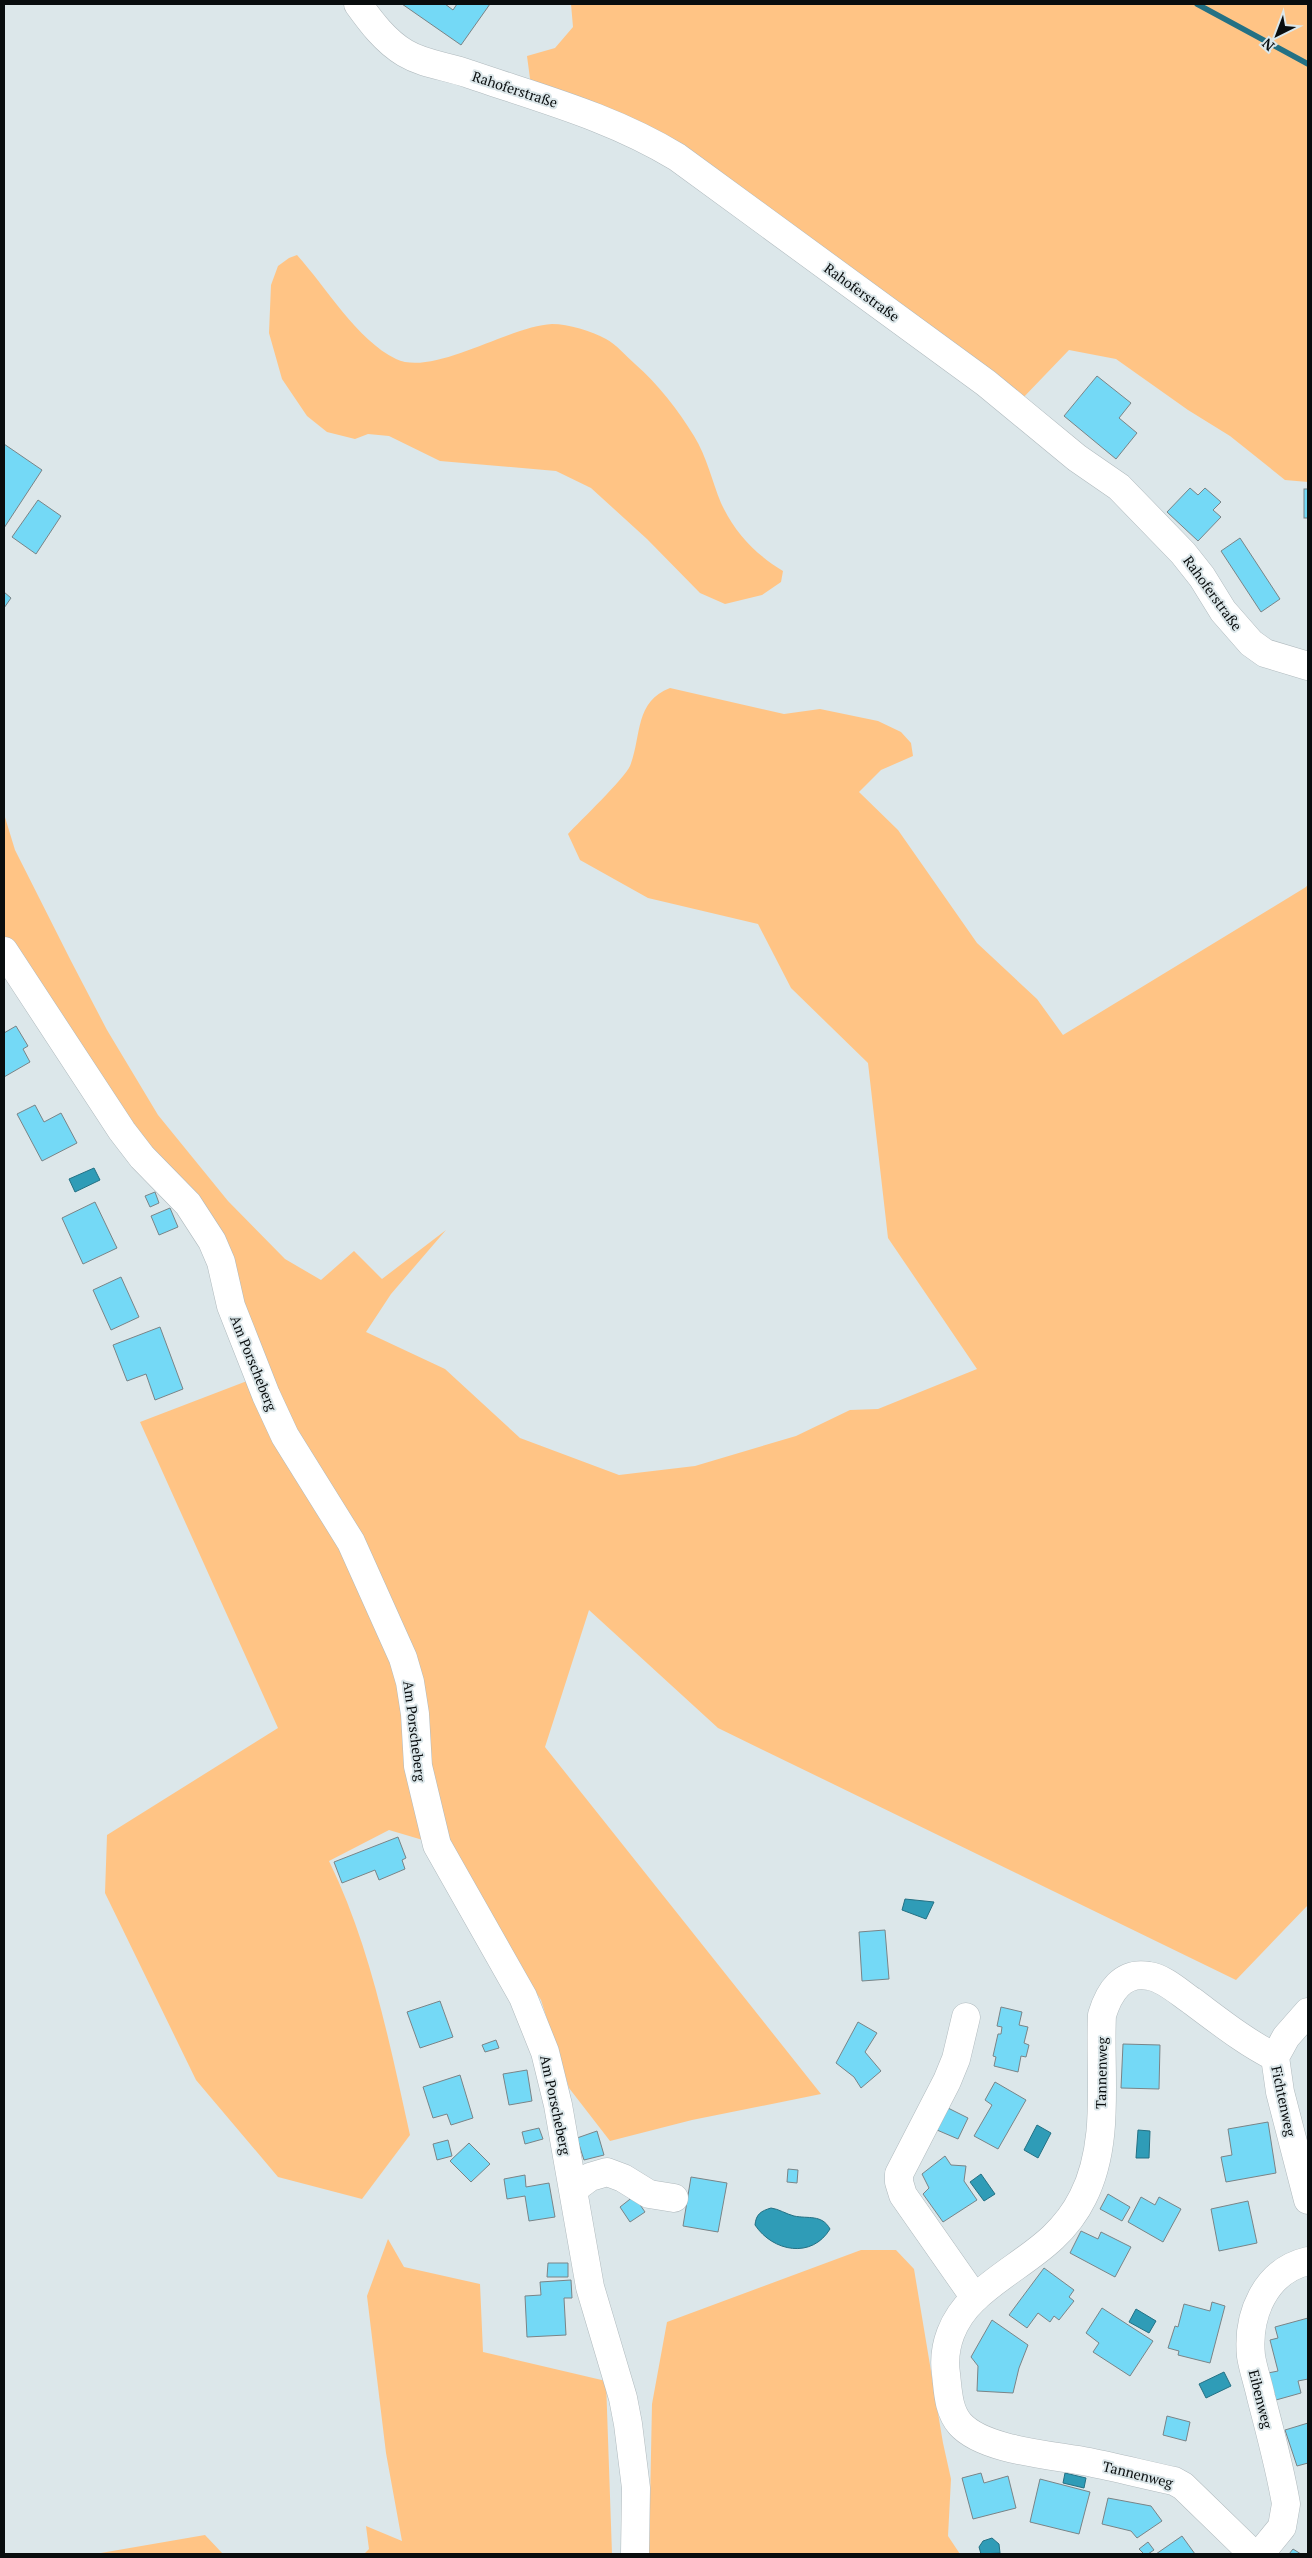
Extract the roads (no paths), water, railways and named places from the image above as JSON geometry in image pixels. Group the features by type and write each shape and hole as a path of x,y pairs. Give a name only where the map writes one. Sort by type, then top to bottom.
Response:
{"street":[{"name":"Rahoferstraße","path":"358,4 390,43 406,54 426,63 463,72 619,125 647,139 693,168 986,384 1077,458 1119,487 1184,553 1202,577 1223,611 1251,643 1265,653 1308,666"},
{"name":"Am Porscheberg","path":"4,951 122,1131 142,1157 188,1204 212,1241 221,1262 231,1306 266,1395 285,1436 351,1542 387,1619 410,1682 418,1766 437,1845 468,1902 501,1956 536,2026 545,2052 558,2106 590,2287 628,2424 636,2488 635,2554"},
{"name":"Tannenweg","path":"1253,2554 1183,2486 1174,2481 1004,2446 983,2439 960,2424 952,2412 948,2396 946,2350 956,2322 975,2298 1050,2242 1074,2214 1092,2178 1100,2139 1102,2014 1106,1999 1114,1987 1124,1979 1137,1976 1156,1978 1259,2049 1274,2057"},
{"name":"Fichtenweg","path":"1308,2012 1286,2037 1274,2057 1280,2092 1308,2200"},
{"path":"966,2018 956,2059 948,2081 900,2174 899,2182 903,2195 975,2298"},
{"path":"574,2190 590,2177 606,2172 623,2178 649,2194 674,2198"},
{"name":"Eibenweg","path":"1260,2554 1282,2526 1286,2504 1251,2357 1253,2322 1258,2303 1266,2288 1290,2267 1308,2261"}],"water":[{"path":"94,1168 100,1180 75,1192 69,1179"},
{"path":"905,1899 934,1902 926,1919 902,1910"},
{"path":"1037,2125 1051,2133 1038,2158 1024,2150"},
{"path":"1138,2130 1150,2131 1149,2158 1136,2158"},
{"path":"981,2174 995,2194 984,2201 970,2182"},
{"path":"771,2208 794,2216 819,2219 827,2224 830,2229 822,2239 813,2245 803,2248 782,2246 763,2234 755,2225 760,2214 764,2210"},
{"path":"1136,2309 1156,2321 1149,2333 1129,2322"},
{"path":"1224,2372 1231,2386 1206,2398 1199,2384"},
{"path":"1065,2473 1086,2478 1084,2488 1063,2483"},
{"path":"992,2538 999,2544 1000,2553 981,2554 979,2547 983,2541"}],"waterway":[{"path":"1197,4 1308,64"}]}
